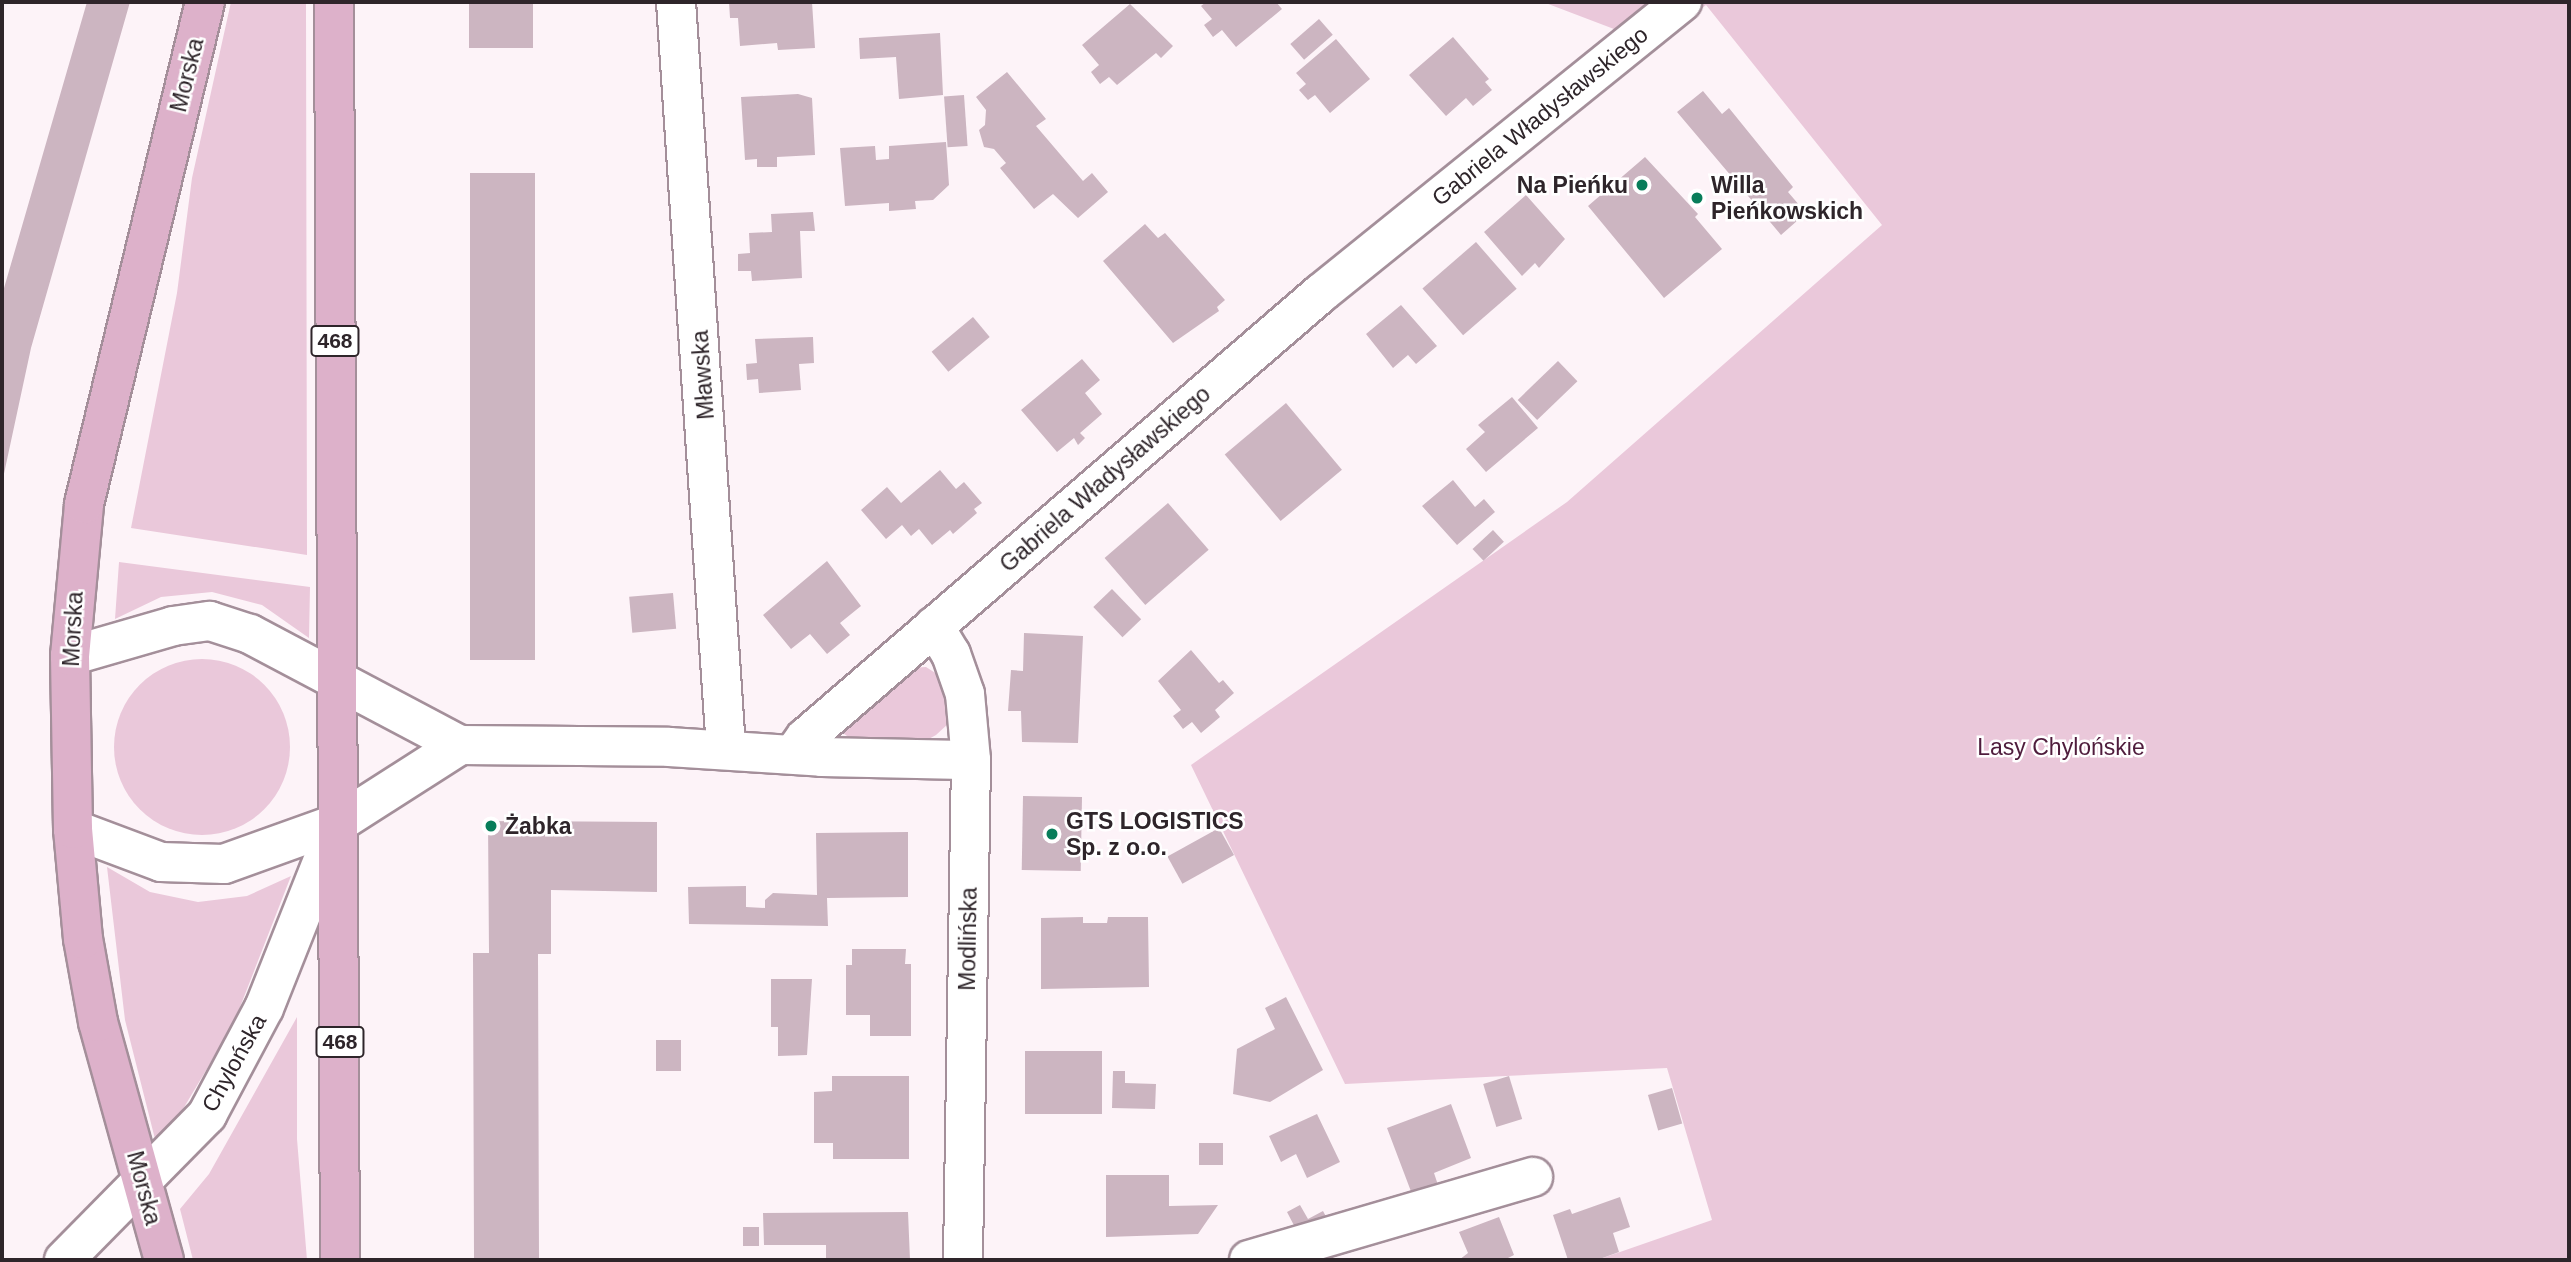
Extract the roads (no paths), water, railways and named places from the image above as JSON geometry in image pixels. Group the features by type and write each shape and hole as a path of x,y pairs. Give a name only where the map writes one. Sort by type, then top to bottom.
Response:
{"main road":[{"name":"Morska","path":"164,1260 98,1022 83,939 73,829 70,656 84,504 205,2"},
{"name":"468","path":"334,2 340,1260"}],"street":[{"name":"Mławska","path":"676,2 726,749"},
{"name":"Gabriela Władysławskiego","path":"794,753 805,737 1321,293 1682,2"},
{"path":"70,656 173,625 210,621 250,634 460,745 726,749 971,760"},
{"name":"Modlińska","path":"934,626 951,654 965,694 971,760 962,1260"},
{"path":"73,829 160,862 191,866 223,864 338,823 460,745"},
{"name":"Chylońska","path":"64,1260 144,1182 207,1115 264,1008 338,823"},
{"path":"1265,1256 1533,1177"}],"place":[{"name":"Na Pieńku","path":"1642,185"},
{"name":"Willa Pieńkowskich","path":"1697,198"},
{"name":"Żabka","path":"491,826"},
{"name":"GTS LOGISTICS Sp. z o.o.","path":"1052,834"}],"park label":[{"name":"Lasy Chylońskie","path":"2061,747"}]}
